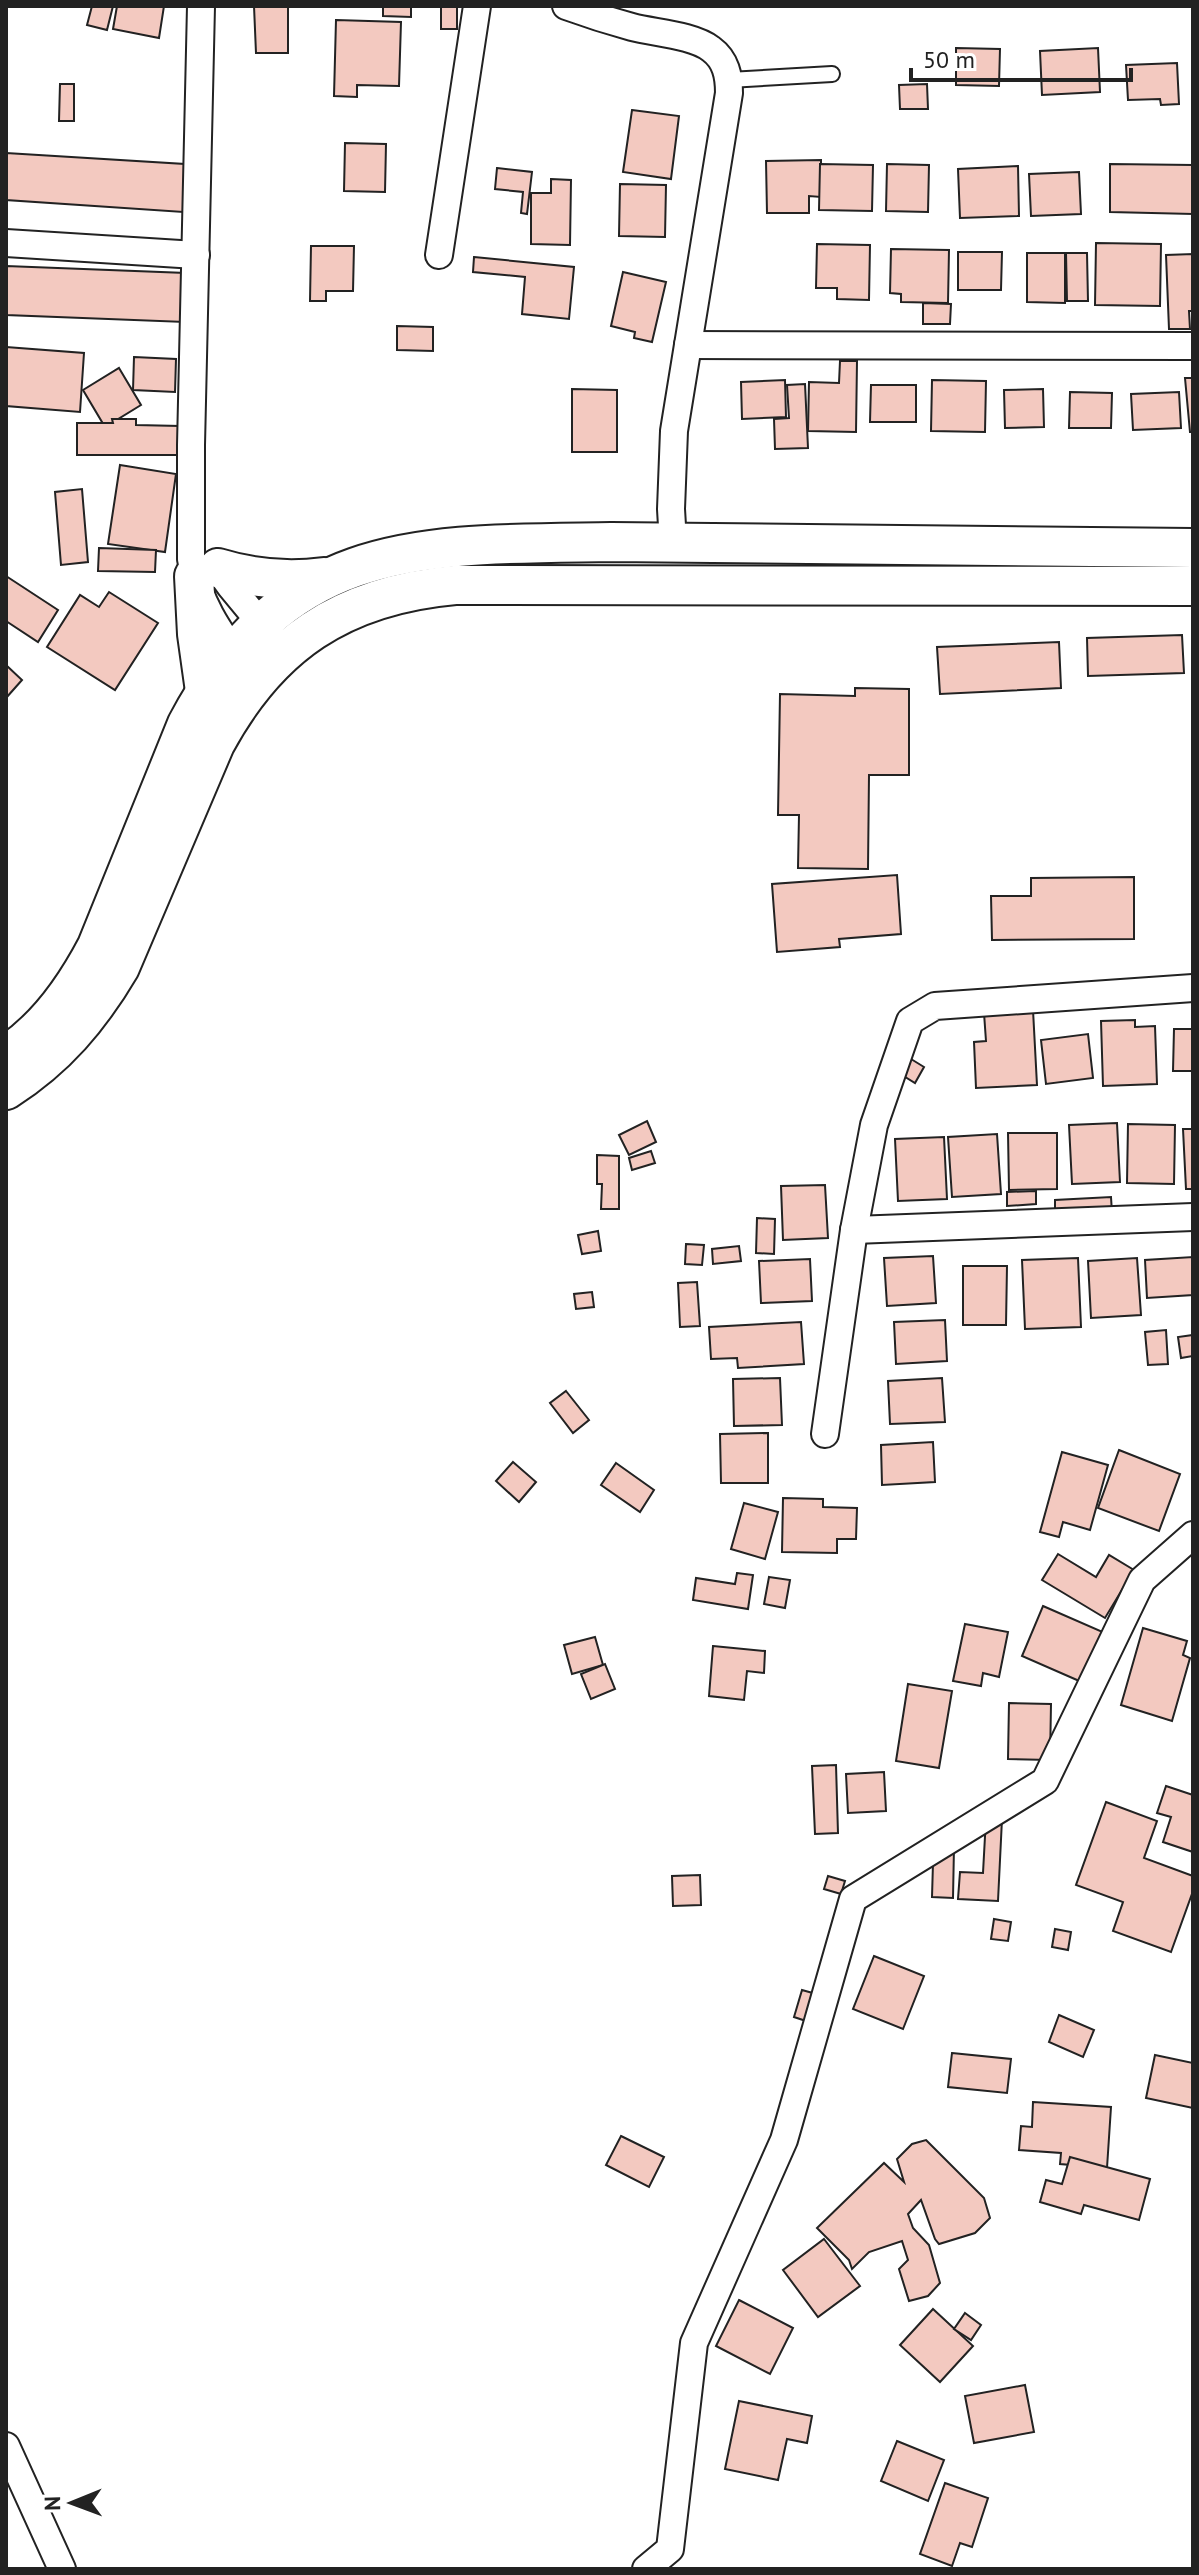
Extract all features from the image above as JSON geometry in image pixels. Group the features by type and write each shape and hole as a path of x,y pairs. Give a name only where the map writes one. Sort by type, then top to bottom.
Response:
{"main road":[{"path":"6,1090 56,1053 102,998 120,967 230,715 256,681 273,638 303,591 331,576 417,550 526,543 1193,548"},
{"path":"205,691 197,634 206,572 274,580 331,576"},
{"path":"6,1055 54,1013 81,976 97,946 187,724 205,691 234,651 325,622 388,595 455,585 1193,586"}],"street":[{"path":"201,6 190,515 206,572 207,610 256,681"},
{"path":"439,255 477,6"},
{"path":"566,6 631,27 697,42 718,55 726,67 729,80 674,431 673,543"},
{"path":"6,243 196,255"},
{"path":"688,345 1193,346"},
{"path":"206,572 273,638"},
{"path":"825,1434 854,1230 874,1125 910,1021 935,1006 1193,988"},
{"path":"854,1230 1193,1217"},
{"path":"646,2569 670,2549 694,2343 784,2140 853,1899 1045,1781 1142,1580 1193,1535"},
{"path":"6,2446 62,2569"}],"lane":[{"path":"729,80 832,74"}],"building":[{"path":"92,6 113,6 107,30 87,25"},
{"path":"117,6 164,6 159,38 113,29"},
{"path":"254,6 288,6 288,53 256,53"},
{"path":"383,6 411,6 411,17 383,16"},
{"path":"441,6 457,6 457,29 441,29"},
{"path":"336,20 401,22 399,86 357,85 357,97 334,96"},
{"path":"956,48 1000,49 999,86 956,85"},
{"path":"1098,48 1100,92 1042,95 1040,51"},
{"path":"1177,63 1179,104 1161,105 1160,99 1128,100 1126,65"},
{"path":"60,84 74,84 74,121 59,121"},
{"path":"927,84 928,109 900,109 899,85"},
{"path":"632,110 679,116 671,179 623,172"},
{"path":"345,143 386,144 385,192 344,191"},
{"path":"6,153 201,165 198,213 6,200"},
{"path":"821,160 821,197 809,196 809,213 767,213 766,161"},
{"path":"820,164 873,165 872,211 819,210"},
{"path":"887,164 929,165 928,212 886,211"},
{"path":"1110,164 1193,165 1193,214 1110,212"},
{"path":"1018,166 1019,216 960,218 958,169"},
{"path":"497,168 532,172 527,214 521,213 523,192 495,189"},
{"path":"1079,172 1081,214 1031,216 1029,174"},
{"path":"551,179 571,180 570,245 531,244 531,193 551,193"},
{"path":"620,184 666,185 665,237 619,236"},
{"path":"1096,243 1161,244 1160,306 1095,305"},
{"path":"817,244 870,245 869,300 837,299 837,288 816,288"},
{"path":"311,246 354,246 353,291 326,291 326,301 310,301"},
{"path":"891,249 949,250 948,303 901,302 901,294 890,293"},
{"path":"958,252 1002,252 1001,290 958,290"},
{"path":"1027,253 1065,253 1065,303 1027,302"},
{"path":"1066,253 1087,253 1088,301 1067,301"},
{"path":"1193,254 1190,329 1169,329 1166,255"},
{"path":"474,257 574,267 569,319 522,314 525,277 473,272"},
{"path":"6,266 186,273 185,322 6,315"},
{"path":"623,272 666,282 652,342 634,338 635,332 611,326"},
{"path":"923,303 951,304 950,324 923,324"},
{"path":"397,326 433,327 433,351 397,350"},
{"path":"6,347 84,353 80,412 6,406"},
{"path":"134,357 176,359 175,392 133,390"},
{"path":"840,361 857,361 856,432 808,431 809,382 839,383"},
{"path":"119,368 141,405 105,427 83,390"},
{"path":"1185,378 1193,378 1193,432 1190,432"},
{"path":"785,380 786,417 742,419 741,382"},
{"path":"932,380 986,381 985,432 931,431"},
{"path":"805,384 808,448 775,449 774,419 789,418 787,385"},
{"path":"871,385 916,385 916,422 870,422"},
{"path":"572,389 617,390 617,452 572,452"},
{"path":"1043,389 1044,427 1005,428 1004,390"},
{"path":"1070,392 1112,393 1111,428 1069,428"},
{"path":"1179,392 1181,428 1133,430 1131,394"},
{"path":"112,419 136,419 136,425 180,426 180,455 77,455 77,423 113,423"},
{"path":"120,465 176,474 165,552 108,544"},
{"path":"82,489 88,562 61,565 55,492"},
{"path":"99,548 156,550 155,572 98,571"},
{"path":"6,576 58,610 38,642 6,621"},
{"path":"109,592 158,623 115,690 47,647 80,595 99,607"},
{"path":"1182,635 1184,673 1088,676 1087,638"},
{"path":"1059,642 1061,688 940,694 937,647"},
{"path":"6,665 22,680 6,698"},
{"path":"855,688 909,689 909,775 869,775 868,869 798,868 799,815 778,815 780,694 855,696"},
{"path":"897,875 901,934 839,939 840,947 777,952 772,884"},
{"path":"1134,877 1134,939 992,940 991,896 1031,896 1031,878"},
{"path":"1033,1010 1037,1085 976,1088 974,1042 986,1041 984,1013"},
{"path":"1135,1020 1135,1027 1155,1026 1157,1084 1103,1086 1101,1021"},
{"path":"1174,1029 1193,1029 1193,1071 1173,1071"},
{"path":"1088,1034 1093,1078 1046,1084 1041,1040"},
{"path":"911,1059 924,1067 915,1083 902,1075"},
{"path":"647,1121 656,1142 629,1155 619,1135"},
{"path":"1117,1123 1120,1182 1072,1184 1069,1125"},
{"path":"1128,1124 1175,1125 1174,1184 1127,1183"},
{"path":"1183,1129 1193,1129 1193,1189 1186,1189"},
{"path":"1008,1133 1057,1133 1057,1189 1009,1190"},
{"path":"997,1134 1001,1194 952,1197 948,1137"},
{"path":"944,1137 947,1199 898,1201 895,1139"},
{"path":"651,1151 655,1163 632,1170 629,1158"},
{"path":"597,1155 619,1156 619,1209 601,1209 602,1184 597,1184"},
{"path":"825,1185 828,1238 783,1240 781,1186"},
{"path":"1036,1191 1036,1204 1007,1206 1007,1192"},
{"path":"1111,1197 1112,1213 1055,1216 1055,1200"},
{"path":"757,1218 775,1219 774,1254 756,1253"},
{"path":"598,1231 601,1251 582,1254 578,1235"},
{"path":"686,1244 704,1245 702,1265 685,1264"},
{"path":"739,1246 741,1261 713,1264 712,1249"},
{"path":"933,1256 936,1303 887,1306 884,1258"},
{"path":"1193,1257 1193,1295 1147,1298 1145,1260"},
{"path":"1078,1258 1081,1327 1025,1329 1022,1260"},
{"path":"1137,1258 1141,1315 1091,1318 1088,1261"},
{"path":"810,1259 812,1301 761,1303 759,1261"},
{"path":"963,1266 1007,1266 1006,1325 963,1325"},
{"path":"697,1282 700,1326 680,1327 678,1283"},
{"path":"592,1292 594,1307 576,1309 574,1294"},
{"path":"945,1320 947,1361 896,1364 894,1322"},
{"path":"801,1322 804,1364 738,1368 737,1358 711,1359 709,1327"},
{"path":"1166,1330 1168,1364 1148,1365 1145,1332"},
{"path":"1193,1335 1193,1356 1181,1358 1178,1337"},
{"path":"780,1378 782,1425 734,1426 733,1379"},
{"path":"942,1378 945,1422 890,1424 888,1381"},
{"path":"566,1391 589,1420 573,1433 550,1403"},
{"path":"768,1433 768,1483 721,1483 720,1434"},
{"path":"933,1442 935,1482 882,1485 881,1445"},
{"path":"1119,1450 1180,1474 1159,1531 1098,1508"},
{"path":"1062,1452 1108,1465 1090,1530 1063,1522 1059,1537 1040,1532"},
{"path":"513,1462 536,1482 519,1502 496,1481"},
{"path":"616,1463 654,1490 640,1512 601,1485"},
{"path":"783,1498 823,1499 823,1507 857,1508 856,1539 837,1539 837,1553 782,1552"},
{"path":"744,1503 778,1512 765,1559 731,1549"},
{"path":"1058,1554 1096,1577 1109,1555 1134,1570 1105,1618 1042,1580"},
{"path":"737,1573 753,1575 748,1609 693,1600 696,1578 735,1584"},
{"path":"769,1577 790,1580 785,1608 764,1604"},
{"path":"1043,1606 1105,1633 1093,1687 1022,1656"},
{"path":"965,1624 1008,1632 999,1677 983,1673 981,1686 953,1681"},
{"path":"1143,1628 1187,1641 1183,1655 1190,1658 1172,1721 1121,1705"},
{"path":"595,1637 603,1665 572,1674 564,1645"},
{"path":"713,1646 765,1651 764,1673 747,1671 744,1700 709,1696"},
{"path":"605,1664 615,1689 591,1699 581,1674"},
{"path":"908,1684 952,1691 939,1768 896,1761"},
{"path":"1009,1703 1051,1704 1050,1760 1008,1759"},
{"path":"836,1765 838,1833 815,1834 812,1766"},
{"path":"884,1772 886,1811 848,1813 846,1774"},
{"path":"1166,1786 1193,1795 1193,1852 1163,1842 1171,1817 1157,1813"},
{"path":"1106,1802 1157,1821 1144,1858 1193,1876 1193,1891 1171,1952 1113,1931 1123,1902 1076,1885"},
{"path":"986,1818 1002,1819 998,1901 958,1899 960,1872 983,1873"},
{"path":"954,1847 953,1898 932,1897 933,1863"},
{"path":"700,1875 701,1905 673,1906 672,1876"},
{"path":"828,1876 845,1881 841,1894 824,1889"},
{"path":"994,1919 1011,1922 1008,1941 991,1939"},
{"path":"1055,1929 1071,1932 1068,1950 1052,1947"},
{"path":"874,1956 924,1976 903,2029 853,2009"},
{"path":"802,1990 827,1997 818,2025 794,2017"},
{"path":"1059,2015 1094,2030 1083,2057 1049,2042"},
{"path":"952,2053 1011,2059 1007,2093 948,2087"},
{"path":"1155,2055 1193,2063 1193,2108 1146,2098"},
{"path":"1033,2102 1111,2107 1107,2168 1060,2164 1061,2153 1019,2150 1021,2126 1032,2127"},
{"path":"621,2136 664,2157 649,2187 606,2165"},
{"path":"926,2140 984,2198 990,2218 975,2233 939,2244 921,2200 908,2214 913,2228 929,2245 940,2283 928,2296 909,2301 899,2269 908,2260 902,2241 869,2252 852,2269 849,2260 817,2228 884,2163 904,2182 897,2159 912,2144"},
{"path":"1070,2157 1150,2179 1139,2220 1084,2205 1081,2214 1040,2202 1046,2180 1062,2184"},
{"path":"824,2239 860,2286 818,2317 783,2270"},
{"path":"739,2300 793,2328 770,2374 716,2346"},
{"path":"933,2309 973,2346 940,2382 900,2345"},
{"path":"965,2313 981,2325 971,2340 954,2329"},
{"path":"1025,2385 1034,2432 974,2443 965,2396"},
{"path":"739,2401 812,2416 807,2443 787,2439 778,2480 725,2469"},
{"path":"897,2441 944,2460 928,2501 881,2481"},
{"path":"945,2483 988,2498 972,2547 960,2543 952,2566 920,2554"}]}
